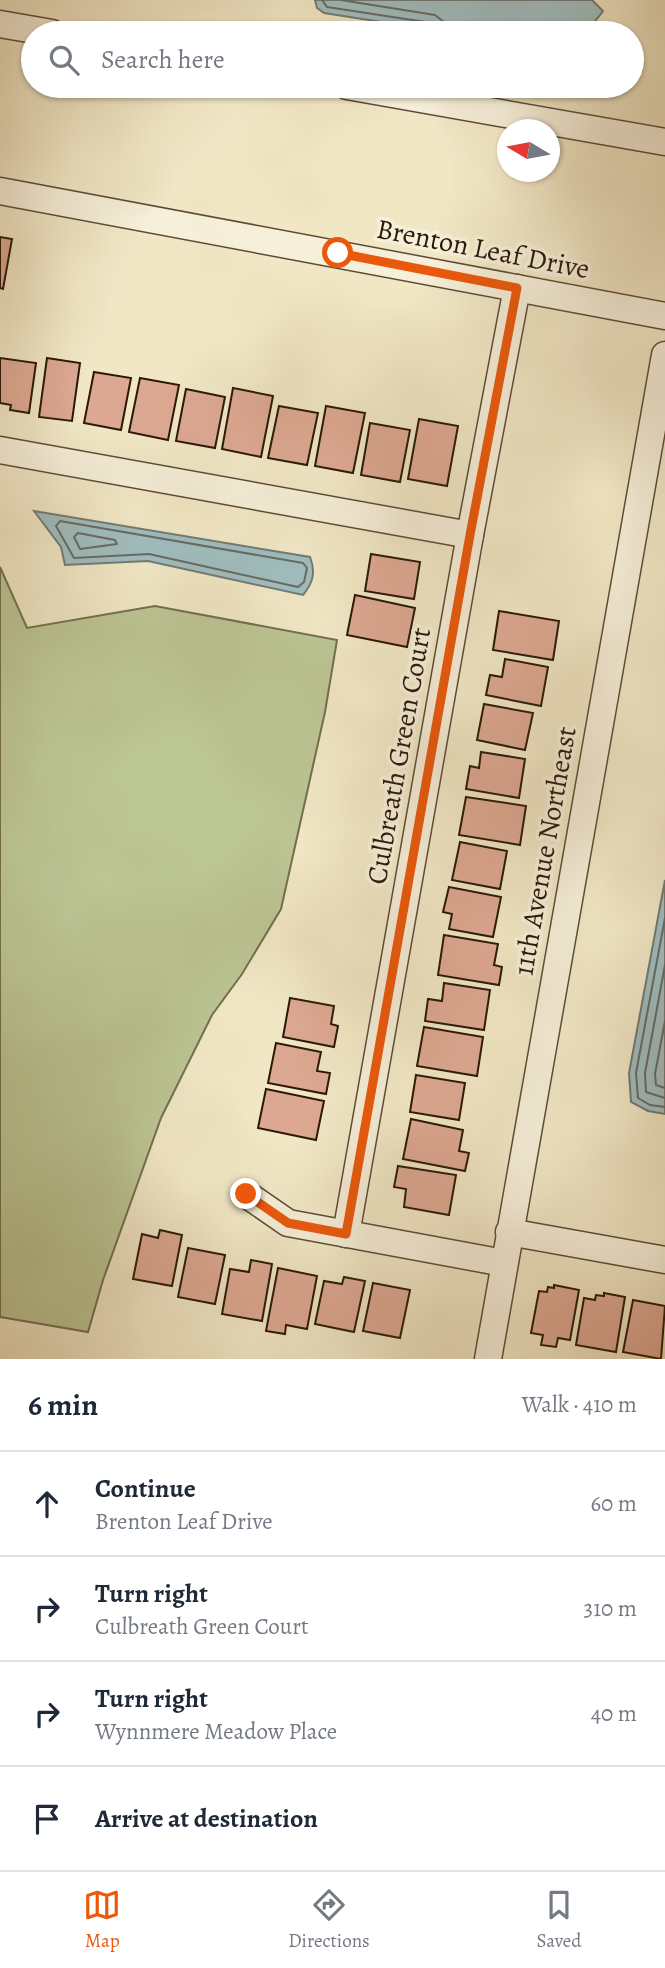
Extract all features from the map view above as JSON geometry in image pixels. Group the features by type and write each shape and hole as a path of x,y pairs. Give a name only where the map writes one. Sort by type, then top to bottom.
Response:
{"street":[{"path":"0,24 21,28"},
{"path":"415,98 665,142"},
{"name":"Brenton Leaf Drive","path":"0,191 665,316"},
{"name":"Culbreath Green Court","path":"346,1234 470,535 517,288"},
{"name":"11th Avenue Northeast","path":"488,1359 665,355"},
{"path":"0,450 470,535"},
{"path":"246,1194 288,1223 504,1263"},
{"path":"509,1232 665,1260"}],"green space":[{"path":"0,567 27,628 155,606 337,640 325,712 281,909 242,974 212,1015 161,1118 103,1280 88,1332 0,1317"}],"water":[{"path":"315,0 592,0 603,11 595,21 375,21 324,13 317,8"},
{"path":"34,511 310,557 312,577 303,595 148,561 65,565 61,547"},
{"path":"665,880 665,1114 648,1111 631,1102 629,1073"}],"building":[{"path":"0,237 12,239 3,289 0,288"},
{"path":"0,358 36,363 29,413 10,410 11,405 0,403"},
{"path":"47,358 80,363 72,421 39,417"},
{"path":"94,372 131,378 121,430 84,423"},
{"path":"140,378 179,385 168,440 129,432"},
{"path":"233,388 273,396 261,457 222,449"},
{"path":"186,389 225,397 215,448 176,441"},
{"path":"279,406 318,413 307,465 268,458"},
{"path":"326,406 365,413 353,473 315,466"},
{"path":"419,419 458,426 447,486 408,479"},
{"path":"370,423 410,430 400,482 361,475"},
{"path":"371,554 420,562 414,599 365,591"},
{"path":"355,595 415,608 407,647 347,635"},
{"path":"499,611 559,621 553,660 493,650"},
{"path":"505,659 548,667 541,706 486,695 490,675 502,677"},
{"path":"484,704 533,713 525,750 477,740"},
{"path":"481,752 525,759 519,798 466,789 470,766 479,768"},
{"path":"466,797 526,806 520,845 459,835"},
{"path":"460,842 507,851 500,889 452,880"},
{"path":"449,887 501,897 493,937 449,929 452,914 443,912"},
{"path":"444,935 498,944 494,965 502,967 499,985 438,975"},
{"path":"444,983 490,990 484,1030 425,1021 428,999 442,1001"},
{"path":"290,998 334,1006 331,1024 338,1026 334,1047 283,1037"},
{"path":"424,1027 483,1037 477,1076 417,1066"},
{"path":"276,1043 321,1052 317,1071 330,1073 326,1094 268,1083"},
{"path":"416,1075 465,1083 459,1120 410,1112"},
{"path":"266,1089 324,1101 316,1140 258,1128"},
{"path":"411,1119 463,1130 459,1151 469,1153 465,1171 403,1159"},
{"path":"398,1166 456,1175 449,1215 404,1207 406,1189 394,1187"},
{"path":"160,1230 182,1235 172,1286 133,1279 142,1234 158,1238"},
{"path":"188,1248 225,1255 215,1304 178,1297"},
{"path":"251,1260 272,1264 262,1321 222,1314 230,1269 249,1272"},
{"path":"278,1268 317,1276 307,1329 286,1325 285,1334 266,1331"},
{"path":"344,1277 365,1281 354,1332 315,1324 324,1281 342,1284"},
{"path":"373,1283 410,1290 400,1338 363,1331"},
{"path":"554,1285 579,1290 570,1340 558,1338 556,1347 541,1345 543,1335 531,1333 539,1291 547,1292 548,1287 554,1288"},
{"path":"604,1293 625,1297 616,1352 576,1345 584,1298 595,1300 596,1295 604,1296"},
{"path":"633,1300 665,1306 661,1359 623,1352"}],"route":[{"path":"246,1194 288,1223 346,1234 470,535 517,288 338,253"}]}
